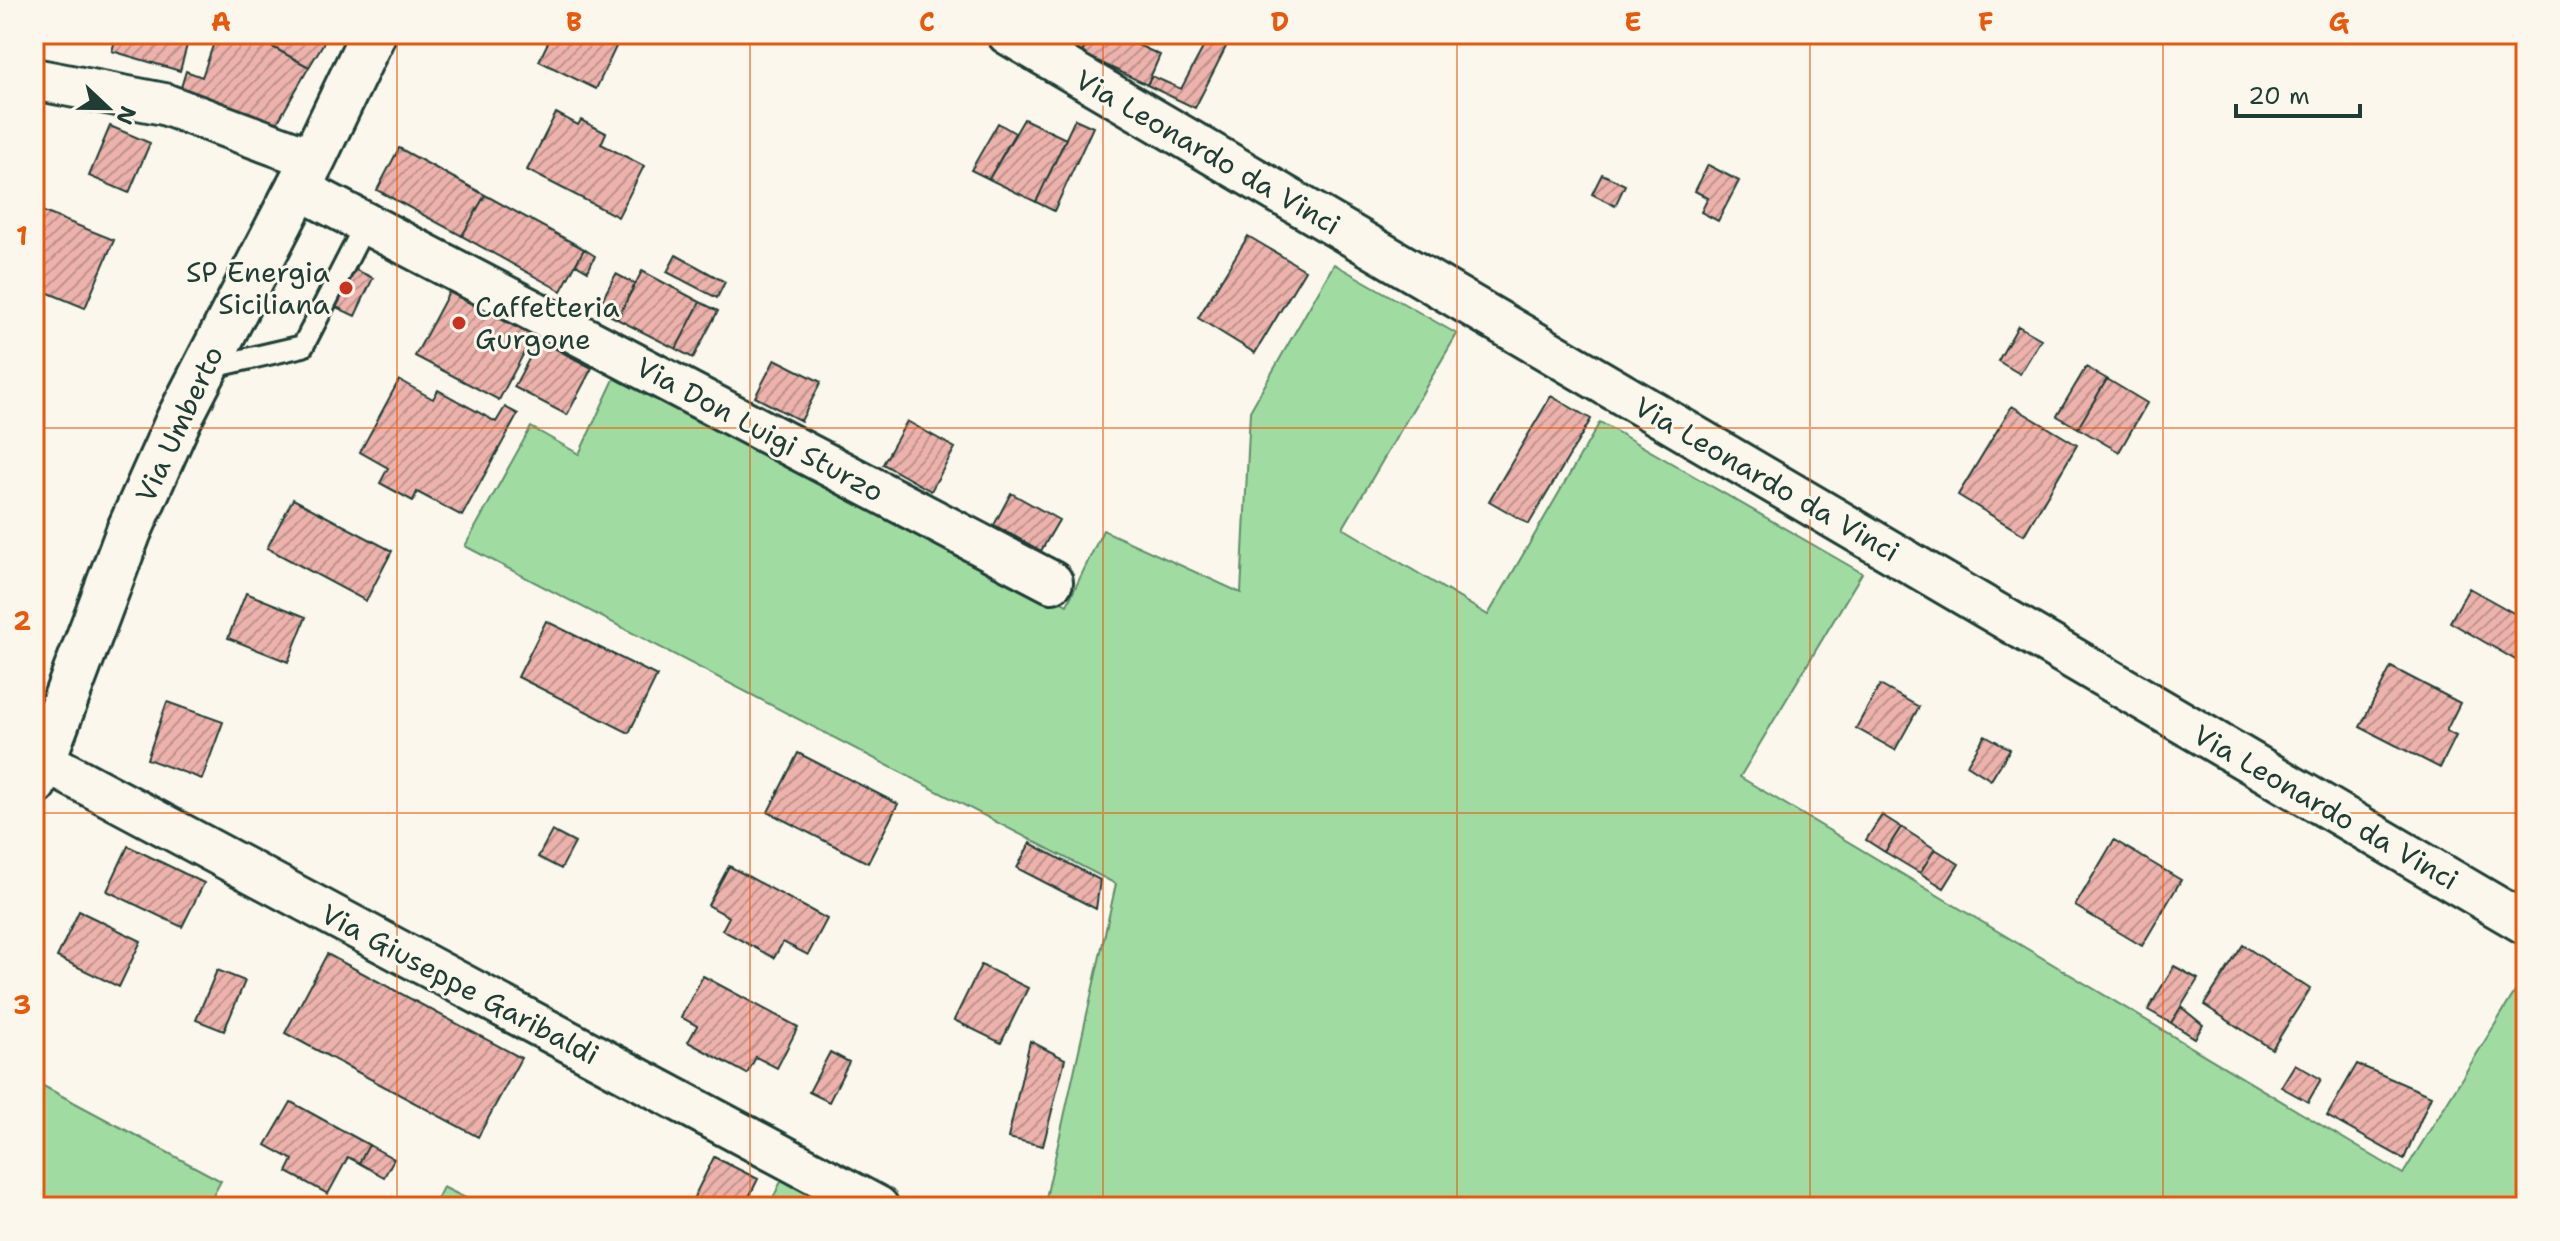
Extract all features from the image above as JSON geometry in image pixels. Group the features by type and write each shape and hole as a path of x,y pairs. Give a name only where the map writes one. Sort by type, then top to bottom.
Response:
{"main road":[{"name":"Via Umberto","path":"38,772 129,531 179,419 373,34"}],"street":[{"name":"Via Leonardo da Vinci","path":"1008,34 2526,924"},
{"name":"Via Don Luigi Sturzo","path":"34,79 164,104 305,174 366,223 1052,582"},
{"name":"Via Giuseppe Garibaldi","path":"38,772 878,1207"}],"lane":[{"path":"204,369 303,346 366,223"}],"green space":[{"path":"1334,264 1457,334 1343,528 1488,615 1600,422 1862,573 1740,777 2403,1174 2526,974 2526,1207 1044,1207 1116,884 465,546 531,427 579,454 615,377 1067,605 1103,530 1241,593 1250,411"},
{"path":"34,1081 221,1181 207,1207 34,1207"},
{"path":"783,1177 841,1207 769,1207"},
{"path":"443,1187 484,1207 433,1207"}],"building":[{"path":"117,34 190,34 180,71 112,51"},
{"path":"217,34 249,34 309,67 276,125 179,94 186,71 202,77"},
{"path":"249,34 329,34 309,67"},
{"path":"552,34 622,34 596,89 539,61"},
{"path":"1074,34 1094,37 1081,53 1064,45"},
{"path":"1097,34 1131,34 1127,40 1160,55 1147,85 1081,53"},
{"path":"1193,34 1225,34 1230,39 1195,108 1147,85 1152,76 1181,89 1204,46 1190,37"},
{"path":"556,113 578,125 581,120 606,133 601,144 644,166 618,217 527,170"},
{"path":"1024,119 1066,139 1036,202 989,179"},
{"path":"1075,119 1093,127 1054,211 1036,202"},
{"path":"998,123 1015,133 989,179 971,170"},
{"path":"110,126 150,143 129,193 89,176"},
{"path":"399,148 485,195 462,236 377,190"},
{"path":"1708,165 1739,181 1718,221 1701,212 1708,198 1695,191"},
{"path":"1602,174 1625,185 1615,206 1592,194"},
{"path":"485,195 584,249 561,291 462,236"},
{"path":"34,208 114,240 85,308 34,287"},
{"path":"1248,236 1305,270 1255,353 1198,318"},
{"path":"584,249 595,256 588,271 576,264"},
{"path":"676,255 725,282 717,298 667,272"},
{"path":"337,261 373,278 355,316 319,299"},
{"path":"642,271 700,302 676,349 617,319"},
{"path":"616,274 635,284 617,319 597,309"},
{"path":"449,292 533,336 499,400 415,356"},
{"path":"700,302 718,311 693,358 676,349"},
{"path":"2018,326 2041,339 2020,374 1998,361"},
{"path":"539,340 592,368 567,415 514,387"},
{"path":"775,359 821,382 801,421 755,397"},
{"path":"2086,367 2107,379 2078,428 2057,416"},
{"path":"2107,379 2147,403 2119,452 2078,428"},
{"path":"399,380 433,399 438,390 496,422 505,407 518,414 462,516 417,492 413,501 380,483 388,468 360,452"},
{"path":"1551,396 1591,419 1529,524 1489,501"},
{"path":"2012,406 2077,445 2024,535 1958,495"},
{"path":"907,421 955,448 931,491 883,464"},
{"path":"1011,493 1059,520 1041,551 994,525"},
{"path":"293,499 392,551 366,601 267,548"},
{"path":"2469,588 2526,620 2526,666 2450,622"},
{"path":"246,593 306,617 288,662 228,638"},
{"path":"546,621 657,676 629,733 518,677"},
{"path":"2391,667 2460,703 2446,731 2456,736 2440,768 2360,727"},
{"path":"1880,685 1919,707 1895,750 1856,728"},
{"path":"167,702 223,722 202,779 147,759"},
{"path":"1985,735 2010,749 1991,780 1967,765"},
{"path":"798,753 898,804 868,863 768,812"},
{"path":"1882,815 1901,827 1885,852 1866,840"},
{"path":"1901,827 1935,849 1920,873 1885,852"},
{"path":"552,831 575,843 561,869 538,857"},
{"path":"2114,840 2181,880 2142,946 2075,906"},
{"path":"1030,843 1100,880 1096,909 1017,868"},
{"path":"128,846 204,883 182,927 107,891"},
{"path":"1935,849 1959,864 1944,888 1920,873"},
{"path":"729,866 827,919 808,955 783,942 774,958 722,930 729,917 708,905"},
{"path":"79,911 141,941 119,987 57,957"},
{"path":"2243,945 2310,989 2272,1049 2204,1005"},
{"path":"327,954 521,1058 478,1137 285,1033"},
{"path":"981,965 1028,988 1001,1043 954,1020"},
{"path":"2174,966 2198,979 2171,1023 2148,1010"},
{"path":"217,970 245,981 224,1031 196,1020"},
{"path":"703,976 798,1027 777,1068 756,1057 747,1074 688,1042 697,1026 681,1017"},
{"path":"2181,1007 2203,1025 2195,1038 2171,1023"},
{"path":"1030,1041 1065,1059 1043,1146 1008,1138"},
{"path":"830,1052 849,1062 829,1102 809,1092"},
{"path":"2295,1064 2321,1079 2308,1102 2281,1087"},
{"path":"2357,1064 2431,1096 2404,1159 2327,1116"},
{"path":"291,1102 369,1145 359,1163 348,1157 328,1194 287,1172 293,1160 266,1145"},
{"path":"369,1145 394,1159 384,1177 359,1163"},
{"path":"714,1157 758,1179 744,1207 689,1207"}],"place":[{"name":"SP Energia Siciliana","path":"346,288"},
{"name":"Caffetteria Gurgone","path":"459,323"}]}
